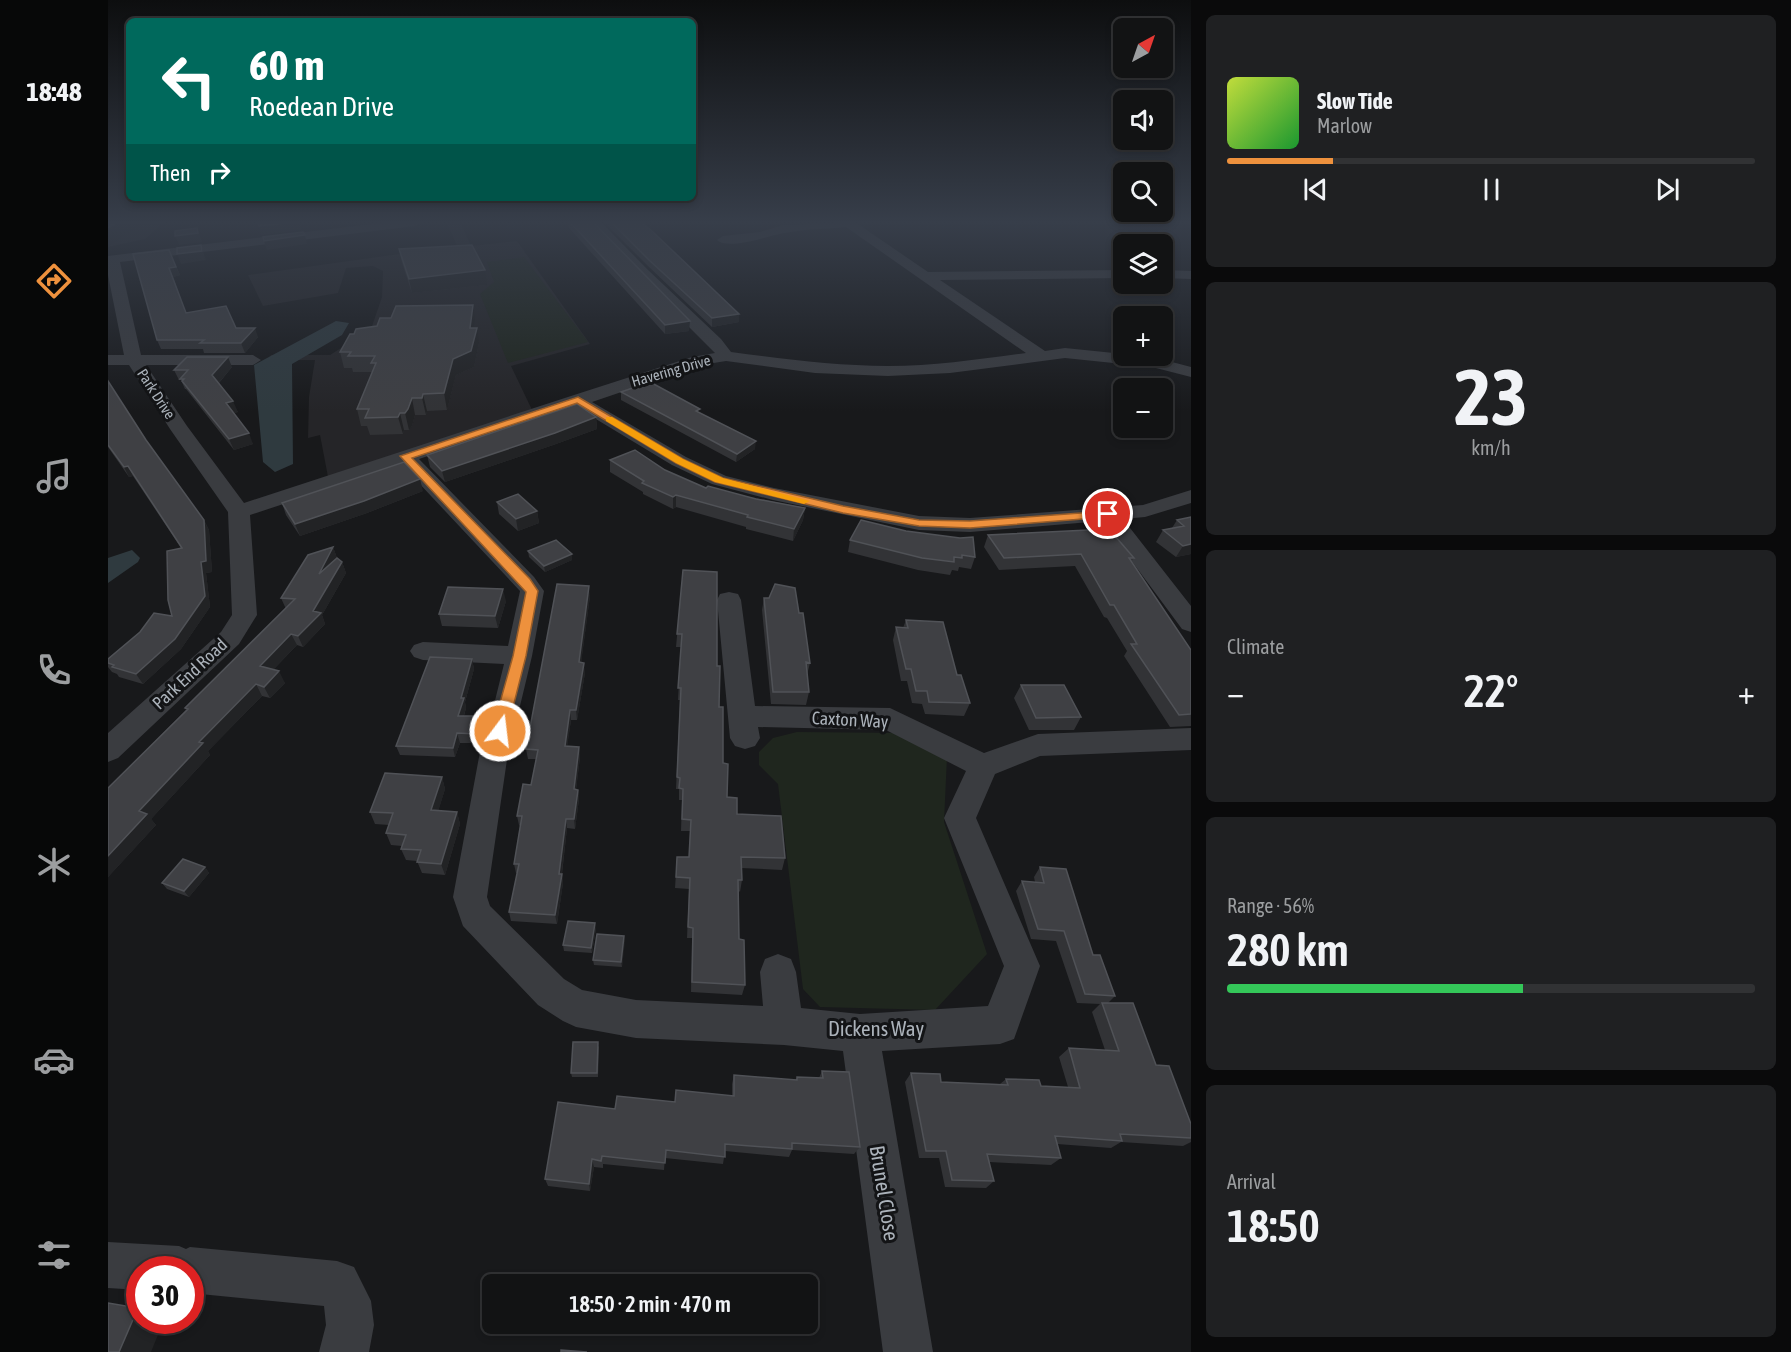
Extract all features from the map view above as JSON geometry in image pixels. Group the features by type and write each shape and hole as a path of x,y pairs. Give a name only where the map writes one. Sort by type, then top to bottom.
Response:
{"street":[{"name":"Park Drive","path":"116,285 133,358 239,512"},
{"path":"656,285 715,342 726,356"},
{"path":"937,285 1040,355"},
{"name":"Havering Drive","path":"239,512 698,361 726,356 814,368 888,372 950,368 1065,353 1154,362 1191,372"},
{"path":"108,360 133,358 253,360"},
{"path":"578,400 679,461 719,480 843,509 919,523 970,525 1145,511 1191,496"},
{"name":"Dickens Way","path":"405,456 532,591 499,736 470,897 476,915 551,992 576,1008 636,1019 784,1026 860,1033 1000,1025 1022,966 960,818 983,766"},
{"name":"Park End Road","path":"108,750 230,638 244,615 239,512"},
{"path":"1108,514 1191,623"},
{"name":"Caxton Way","path":"729,600 744,727 890,719 983,766"},
{"path":"423,651 519,656"},
{"path":"983,766 1038,745 1191,738"},
{"path":"778,972 784,1026"},
{"name":"Brunel Close","path":"860,1033 908,1352"},
{"path":"108,1265 126,1266"},
{"path":"204,1271 337,1284 348,1298 351,1321 344,1352"}],"shaded area":[{"path":"253,285 341,285 338,293 263,306"},
{"path":"382,285 548,285 590,344 511,366 534,414 329,482 320,435 308,438 309,397 315,360 267,360 271,355 330,355 371,329 382,297"},
{"path":"490,285 545,285 588,342 508,363 480,294"},
{"path":"336,321 349,323 342,335 292,364 293,464 275,472 263,462 254,365"},
{"path":"132,550 140,558 138,562 108,583 108,558"},
{"path":"797,732 902,733 947,757 944,822 987,954 935,1010 820,1007 803,989 778,784 759,765 759,752 773,738"}],"building":[{"path":"142,285 175,285 186,313 226,306 236,328 255,328 241,343 157,340"},
{"path":"628,285 655,285 690,321 665,325"},
{"path":"676,285 709,285 739,314 712,318"},
{"path":"473,305 470,328 477,328 471,351 453,359 444,393 423,394 422,398 412,398 408,409 405,413 400,413 398,417 365,418 369,409 357,409 376,363 371,363 375,356 348,356 351,352 340,352 350,334 354,334 356,329 377,326 380,318 391,318 396,306"},
{"path":"187,357 228,357 212,375 233,401 226,403 249,433 229,439 182,381 184,379 180,379 188,370 174,370"},
{"path":"108,381 146,440 204,520 206,561 201,562 205,596 175,639 136,674 112,667 114,665 108,663 108,659 140,632 154,613 172,616 168,600 167,551 182,548 128,466 124,467 108,445"},
{"path":"650,382 700,409 696,411 756,441 737,454 621,392"},
{"path":"577,404 596,417 442,471 427,455"},
{"path":"635,450 665,470 706,488 708,486 756,499 805,508 794,529 676,495 673,497 642,483 644,481 610,460"},
{"path":"404,462 420,479 364,501 295,524 282,503"},
{"path":"518,494 537,511 516,519 497,502"},
{"path":"1191,517 1191,544 1183,546 1163,530 1184,526 1177,520"},
{"path":"861,520 906,531 960,538 973,537 975,557 962,555 962,558 954,557 954,562 922,558 850,540"},
{"path":"1109,529 1134,558 1129,558 1191,650 1191,714 1179,715 1131,644 1137,644 1114,605 1110,605 1081,554 1004,558 988,535"},
{"path":"556,540 572,554 544,566 528,551"},
{"path":"333,547 319,574 337,558 342,562 313,611 321,613 298,636 291,634 260,666 279,671 264,687 256,684 199,742 203,743 139,811 147,814 108,856 108,788 295,599 281,598 308,555"},
{"path":"683,570 717,572 717,666 720,666 719,707 723,707 723,763 728,764 727,797 737,798 737,814 781,816 785,858 741,857 742,880 738,880 739,939 744,940 745,985 692,982 693,928 688,927 690,878 676,877 677,857 689,857 691,820 682,819 683,789 679,788 680,778 677,777 681,688 678,688 682,634 677,634"},
{"path":"557,584 589,586 579,662 584,663 576,710 570,710 565,746 579,747 574,789 578,790 574,819 566,819 559,874 562,874 555,915 509,912 519,864 514,864 522,816 517,816 523,784 531,785 538,750 526,749"},
{"path":"775,584 795,588 799,613 803,613 810,663 806,662 809,692 773,692 764,598 769,598"},
{"path":"448,587 503,589 495,616 439,614"},
{"path":"906,620 943,622 957,675 961,675 970,703 929,702 927,691 916,691 911,669 906,669 896,627 908,628"},
{"path":"430,657 472,659 458,716 484,716 477,734 457,733 453,748 396,746"},
{"path":"1021,685 1064,685 1081,717 1036,718"},
{"path":"385,773 442,777 431,810 457,812 441,864 417,862 421,850 401,849 406,835 386,833 393,813 370,812"},
{"path":"183,859 205,867 184,891 162,883"},
{"path":"1040,867 1066,869 1093,955 1100,955 1115,996 1085,994 1064,931 1038,929 1022,881 1044,883"},
{"path":"568,921 595,923 591,948 563,945"},
{"path":"597,934 624,936 621,962 593,960"},
{"path":"1102,1003 1133,1003 1156,1065 1169,1066 1191,1124 1191,1138 1120,1134 1122,1141 1055,1136 1061,1158 987,1154 994,1181 952,1180 946,1151 926,1151 911,1073 940,1074 941,1082 1008,1085 1006,1079 1039,1080 1041,1086 1080,1088 1069,1048 1119,1051"},
{"path":"573,1042 598,1042 597,1073 571,1073"},
{"path":"822,1071 849,1072 860,1147 792,1143 792,1149 725,1144 725,1157 666,1150 665,1163 602,1156 601,1161 592,1159 589,1184 545,1179 558,1102 615,1109 617,1096 675,1102 676,1090 734,1096 734,1075 797,1080 797,1077 823,1078"},
{"path":"108,1303 126,1306 127,1334 119,1352 108,1352"},
{"path":"561,1350 587,1352 561,1352"}],"slow traffic":[{"path":"609,419 679,461 719,480 804,501"}],"route":[{"path":"500,731 519,656 532,591 405,456 578,400 679,461 719,480 773,494 919,523 970,525 1108,514"}]}
